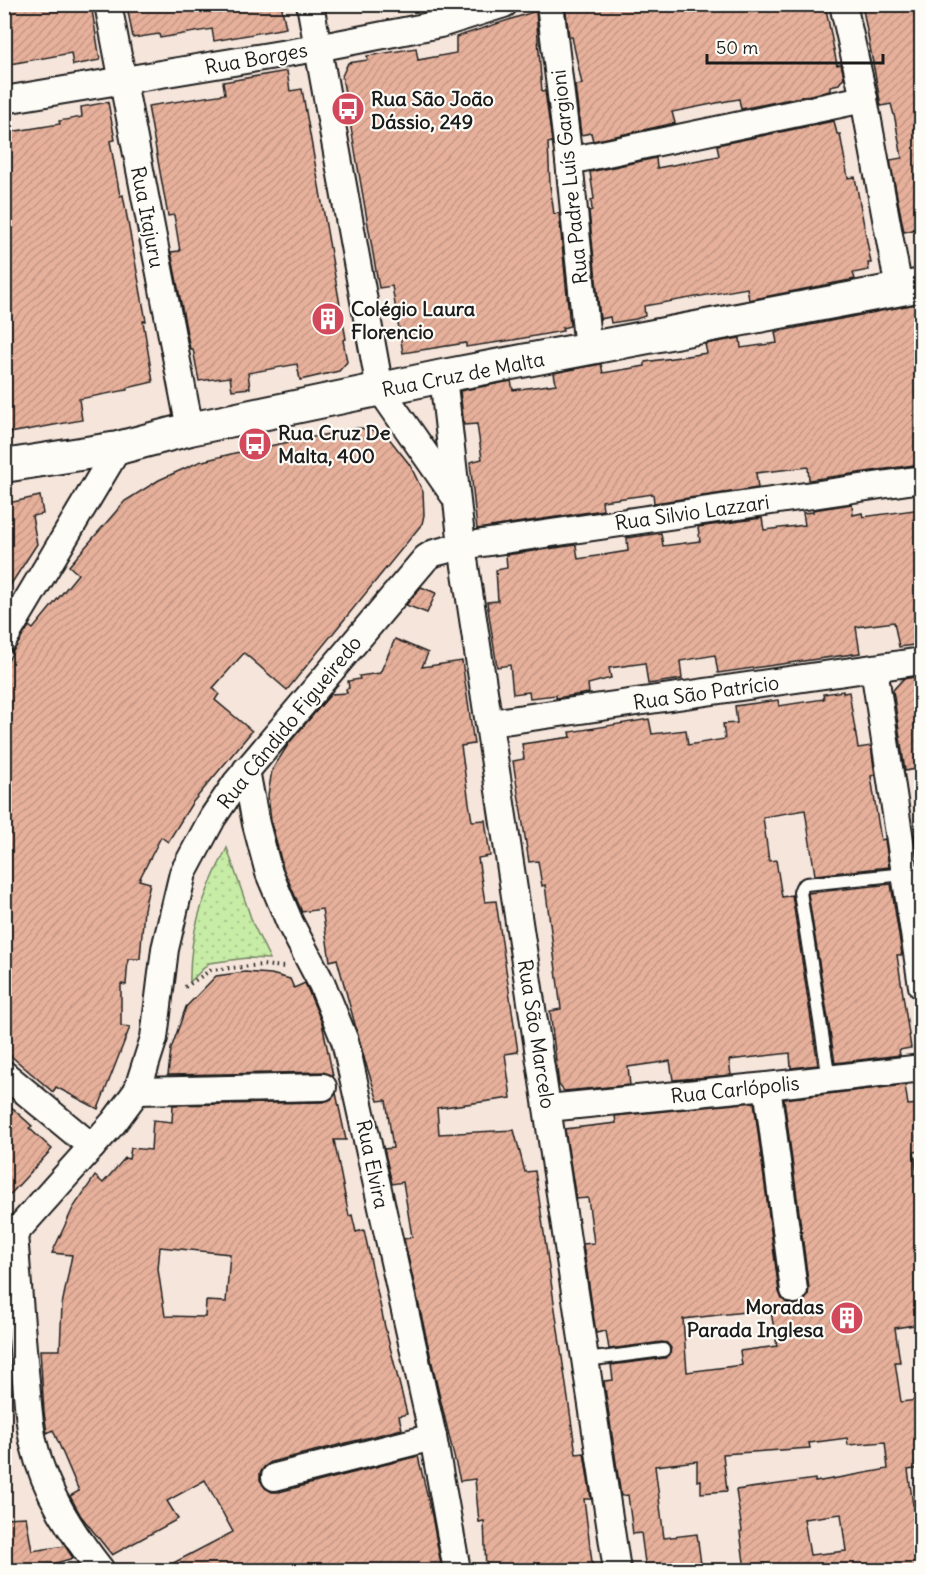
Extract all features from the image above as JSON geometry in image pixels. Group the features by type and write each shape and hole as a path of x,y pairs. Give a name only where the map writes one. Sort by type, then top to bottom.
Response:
{"street":[{"name":"Rua Itajuru","path":"108,4 190,429"},
{"path":"310,4 380,389"},
{"name":"Rua Borges","path":"4,100 318,48 439,14 504,4"},
{"name":"Rua Padre Luís Gargioni","path":"550,4 588,350"},
{"path":"843,4 910,287"},
{"path":"569,161 864,99"},
{"name":"Rua Cruz de Malta","path":"4,466 118,448 190,429 443,376 910,287"},
{"name":"Rua São Marcelo","path":"443,376 462,546 617,1570"},
{"name":"Rua São Marcelo","path":"380,389 455,497"},
{"path":"4,639 118,448"},
{"name":"Rua Silvio Lazzari","path":"462,546 921,478"},
{"name":"Rua Cândido Figueiredo","path":"9,1240 92,1147 137,1091 149,1058 160,1004 165,949 183,873 213,817 246,770 426,558 434,553 462,546"},
{"name":"Rua São Patrício","path":"490,723 921,661"},
{"path":"874,668 921,986"},
{"name":"Rua Elvira","path":"246,770 256,824 269,873 290,923 322,984 345,1041 433,1437 457,1570"},
{"name":"Rua Carlópolis","path":"548,1108 921,1068"},
{"path":"4,1074 92,1147"},
{"path":"767,1086 794,1290"},
{"path":"137,1091 323,1087"},
{"path":"9,1240 34,1445 58,1508 78,1540 101,1570"},
{"path":"275,1477 433,1437"}],"lane":[{"path":"829,1079 800,892 806,884 905,874"},
{"path":"586,1360 663,1350"}],"path":[{"path":"160,1004 211,970 262,965 314,969"}],"green space":[{"path":"227,848 253,924 270,959 247,958 209,963 190,982 195,929 211,881"}],"building":[{"path":"4,4 91,4 100,60 73,65 71,53 4,65"},
{"path":"138,4 281,4 286,28 214,41 212,29 160,38 159,34 133,38 127,6"},
{"path":"565,4 825,4 837,65 841,64 844,77 839,84 830,86 830,91 741,109 739,99 672,112 675,123 593,141 591,133 581,135 575,85 582,84 572,37 569,37"},
{"path":"862,4 917,4 921,35 921,228 904,232 890,160 902,158 895,119 891,104 881,106"},
{"path":"536,11 542,92 545,91 552,142 548,143 550,185 554,214 559,213 570,326 562,328 563,331 513,340 466,347 466,343 403,353 392,286 379,288 342,76 348,63 368,60 367,56 416,48 418,60 456,53 456,37"},
{"path":"287,71 290,91 302,89 346,339 343,340 347,362 339,371 300,380 297,364 248,373 250,388 232,390 230,377 199,381 193,349 190,349 171,252 180,251 174,215 168,216 148,106 225,94 223,82"},
{"path":"108,102 115,140 110,141 120,196 123,195 146,321 143,321 153,382 127,388 127,390 79,399 82,420 4,434 4,133 60,124 59,121 82,117 81,107"},
{"path":"834,121 837,134 840,134 848,178 855,177 871,263 868,263 869,270 853,273 855,279 749,300 747,288 644,306 645,316 636,319 611,323 610,317 600,319 589,211 592,210 591,200 594,199 590,172 656,158 657,168 719,156 717,145"},
{"path":"921,303 921,464 809,480 808,467 756,473 758,488 654,503 653,494 602,501 603,510 477,529 470,462 482,459 477,424 464,425 460,391 511,381 513,390 556,384 554,373 601,364 603,373 645,366 645,362 707,353 705,344 740,338 741,348 777,343 775,332"},
{"path":"358,428 370,429 388,437 410,465 423,492 422,524 287,690 244,653 213,688 219,694 215,700 252,731 192,803 168,842 161,837 139,880 150,883 144,909 140,959 128,959 126,985 121,984 121,1026 130,1027 98,1109 56,1087 53,1092 4,1050 4,669 29,626 33,629 78,574 69,566 125,501 159,480 199,462"},
{"path":"40,496 43,514 32,516 37,544 4,595 4,504"},
{"path":"852,504 853,515 862,513 863,517 921,509 921,644 899,647 894,622 856,627 860,653 718,673 715,655 680,661 682,679 648,684 645,663 609,668 611,678 588,684 589,693 556,698 556,695 530,698 529,692 513,694 510,665 497,667 487,602 498,601 496,570 507,568 506,555 576,545 578,559 628,551 627,538 661,533 663,546 700,541 698,527 762,518 764,530 805,525 803,513"},
{"path":"421,587 436,593 427,613 406,605"},
{"path":"395,639 428,653 422,667 462,661 474,744 461,746 469,803 472,821 485,820 490,856 478,858 485,902 496,901 518,1052 505,1054 511,1098 437,1108 439,1134 514,1130 525,1172 535,1171 576,1454 584,1453 591,1499 584,1499 593,1570 486,1570 484,1521 479,1522 475,1479 460,1481 404,1239 412,1237 403,1182 392,1184 384,1149 393,1148 386,1100 378,1101 337,959 330,961 322,909 302,912 283,868 271,821 268,795 272,770 289,743 331,694 347,693 348,681 360,679 359,676 380,673"},
{"path":"921,676 921,768 905,771 893,690 903,679"},
{"path":"843,691 843,693 849,692 858,748 871,746 875,775 871,776 881,840 885,839 889,867 815,875 805,810 763,817 769,861 776,860 782,897 792,895 818,1065 791,1068 790,1053 729,1060 731,1075 673,1080 670,1061 628,1067 630,1085 564,1091 559,1085 550,1011 561,1009 545,885 542,886 538,861 529,862 513,761 524,759 522,744 571,737 570,732 649,719 652,734 686,730 688,745 725,739 723,724 737,723 735,706 778,700 779,706 824,699 823,694"},
{"path":"921,834 921,882 914,835"},
{"path":"891,884 902,955 897,955 911,1048 899,1050 900,1055 835,1063 808,893"},
{"path":"245,972 271,974 290,979 294,988 305,983 322,1023 333,1076 323,1072 168,1075 171,1049 186,1007 216,976"},
{"path":"905,1085 908,1105 919,1104 921,1151 914,1152 921,1203 921,1324 895,1328 900,1362 895,1362 901,1402 917,1400 919,1414 921,1413 921,1468 908,1470 913,1505 921,1504 921,1570 745,1570 736,1490 815,1479 815,1482 888,1469 885,1442 848,1445 847,1438 809,1443 810,1448 723,1454 727,1491 701,1493 701,1480 697,1481 697,1461 655,1466 664,1538 697,1534 701,1564 646,1570 641,1533 633,1534 628,1495 621,1496 604,1381 613,1380 611,1365 665,1358 670,1354 671,1348 667,1343 662,1342 609,1349 606,1331 596,1333 583,1244 594,1243 588,1198 576,1199 565,1129 616,1123 615,1116 754,1102 779,1292 788,1304 797,1305 808,1296 809,1288 784,1099","holes":["754,1311 754,1313 771,1312 777,1346 740,1351 742,1365 687,1372 683,1319","841,1514 846,1551 810,1555 804,1519"]},
{"path":"336,1093 346,1140 334,1140 349,1216 352,1215 356,1232 364,1230 407,1414 399,1416 402,1429 271,1462 260,1473 260,1480 265,1488 272,1492 279,1492 418,1456 442,1570 160,1570 233,1532 205,1480 167,1501 178,1519 112,1555 81,1516 70,1496 79,1491 53,1430 47,1433 44,1412 40,1350 60,1350 62,1305 72,1255 52,1253 73,1208 95,1176 103,1183 125,1158 129,1159 131,1148 151,1150 153,1120 172,1122 173,1105 323,1102 331,1099","holes":["160,1247 230,1254 226,1302 206,1301 205,1317 165,1316 158,1269"]},
{"path":"4,1101 32,1126 29,1128 52,1149 4,1201"},
{"path":"26,1517 32,1551 65,1546 73,1558 33,1570 4,1570 4,1518"}],"place":[{"name":"Rua São João Dássio, 249","path":"348,109"},
{"name":"Colégio Laura Florencio","path":"328,319"},
{"name":"Rua Cruz De Malta, 400","path":"255,444"},
{"name":"Moradas Parada Inglesa","path":"847,1318"}]}
